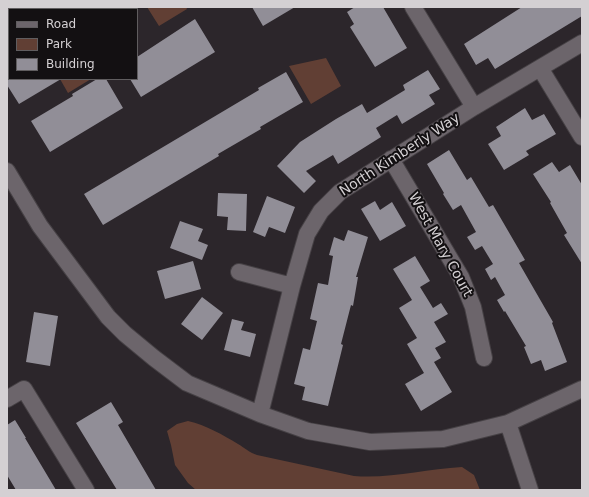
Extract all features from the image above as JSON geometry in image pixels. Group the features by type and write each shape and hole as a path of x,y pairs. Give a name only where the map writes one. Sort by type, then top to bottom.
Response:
{"street":[{"path":"413,7 474,107"},
{"name":"North Kimberly Way","path":"260,414 292,286 307,234 321,211 340,192 474,107 582,43"},
{"path":"540,68 582,137"},
{"name":"West Mary Court","path":"391,160 461,277 473,307 484,358"},
{"path":"7,171 52,243 108,317 125,334 187,383 260,414 308,431 370,442 443,439 508,423 582,389"},
{"path":"238,272 292,286"},
{"path":"7,399 24,389 86,490"},
{"path":"508,423 530,490"}],"green space":[{"path":"147,7 186,7 187,9 159,26"},
{"path":"326,58 341,86 311,104 289,66"},
{"path":"61,80 89,80 68,93"},
{"path":"188,421 214,431 257,455 354,476 367,477 394,475 462,467 474,475 480,490 196,490 188,483 175,465 167,431 177,424"}],"building":[{"path":"252,7 295,7 263,26"},
{"path":"355,7 383,7 407,48 375,67 350,27 354,24 347,12"},
{"path":"522,7 582,7 582,16 495,69 488,58 476,65 464,44"},
{"path":"195,19 215,52 141,97 131,80 138,80 138,56"},
{"path":"428,70 440,89 429,95 435,104 402,124 397,115 376,128 381,137 338,164 333,155 306,171 316,181 304,193 277,166 300,142 336,119 362,104 367,113 405,90 403,85"},
{"path":"286,72 303,102 218,154 219,156 103,225 84,194 259,90 258,88"},
{"path":"7,79 59,80 19,104 7,85"},
{"path":"95,80 107,80 123,108 50,152 31,121 73,96 72,94"},
{"path":"525,108 532,120 544,114 556,134 526,151 529,155 504,170 488,144 501,136 496,127"},
{"path":"449,150 467,180 471,177 489,207 493,205 525,260 519,263 553,322 552,323 567,362 545,371 541,360 531,364 524,347 526,346 497,300 505,295 495,277 491,280 485,269 493,264 482,246 475,250 467,237 476,232 461,205 453,210 427,164"},
{"path":"552,162 559,172 570,165 582,185 582,264 564,235 567,233 550,203 551,202 533,174"},
{"path":"218,193 247,194 246,231 227,230 228,217 217,216"},
{"path":"267,196 295,207 285,233 269,227 265,237 253,232"},
{"path":"375,201 380,210 392,202 406,226 380,241 361,209"},
{"path":"180,221 203,229 198,241 208,245 202,260 170,248"},
{"path":"348,230 368,237 356,277 358,277 353,306 351,305 341,344 343,345 328,406 302,400 305,387 294,384 303,348 310,350 317,321 310,319 318,283 328,285 333,256 329,255 334,237 344,241"},
{"path":"415,256 430,281 420,287 433,308 441,303 448,314 434,322 446,342 435,348 441,358 434,362 452,392 421,411 405,384 424,373 407,344 417,338 399,308 412,300 393,269"},
{"path":"193,261 201,289 165,299 157,271"},
{"path":"202,297 223,313 202,340 181,324"},
{"path":"34,312 58,316 50,366 26,362"},
{"path":"232,319 244,322 241,330 256,334 250,357 224,350"},
{"path":"111,402 123,422 118,425 156,490 117,490 76,423"},
{"path":"15,420 56,490 16,490 7,475 7,425"}]}
